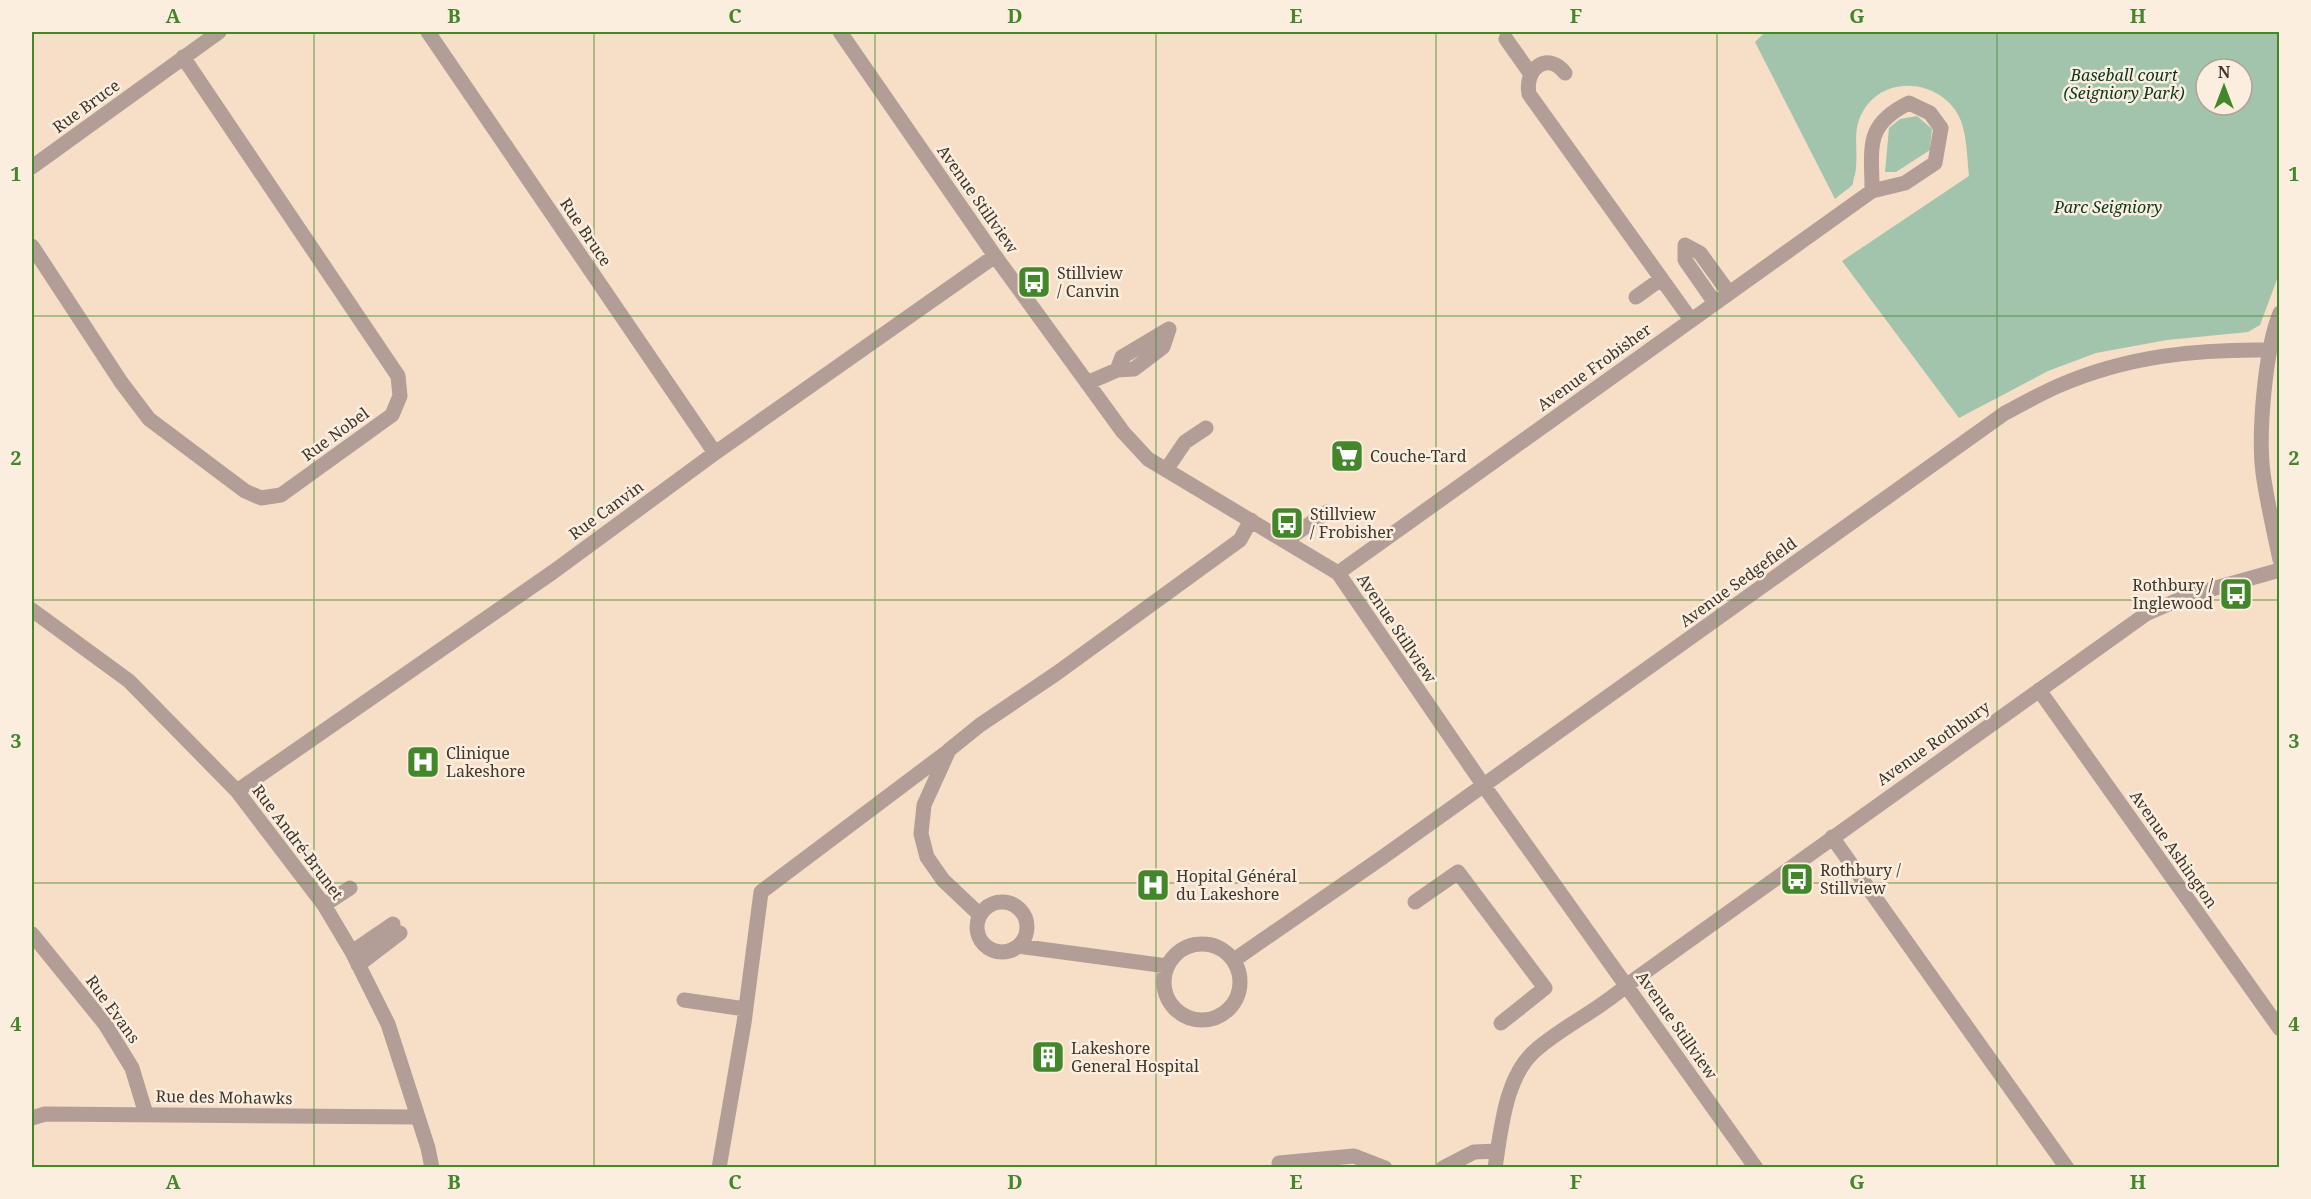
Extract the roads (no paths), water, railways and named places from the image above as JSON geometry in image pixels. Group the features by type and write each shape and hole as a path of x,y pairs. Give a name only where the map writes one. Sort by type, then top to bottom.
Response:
{"street":[{"name":"Rue Bruce","path":"32,167 219,32"},
{"name":"Rue Bruce","path":"428,32 715,453"},
{"name":"Avenue Stillview","path":"840,32 995,256 1123,432 1148,459 1338,573 1484,786 1756,1167"},
{"path":"1506,39 1530,72"},
{"name":"Rue Nobel","path":"32,246 121,382 149,419 245,491 261,498 281,495 392,415 400,396 398,376 183,57"},
{"path":"1565,72 1559,65 1549,63 1538,66 1530,72 1527,84 1529,94 1691,320"},
{"name":"Avenue Frobisher","path":"1338,573 1872,191 1905,183 1935,163 1941,128 1930,112 1909,103 1890,112 1878,124 1872,143 1872,191"},
{"path":"1715,303 1685,260 1684,245 1701,253 1729,292"},
{"name":"Rue Canvin","path":"237,791 553,572 715,453 995,256"},
{"path":"1636,297 1661,279"},
{"path":"2280,313 2270,350 2262,430 2263,471 2280,560"},
{"path":"1087,383 1118,370 1134,369 1163,347 1169,329"},
{"name":"Avenue Sedgefield","path":"1234,960 1484,786 2005,413 2058,386 2116,365 2188,351 2270,350"},
{"path":"1166,470 1185,442 1206,428"},
{"path":"1285,541 1327,512"},
{"path":"719,1167 746,1009 761,892 980,725 1057,673 1240,540 1251,520"},
{"name":"Avenue Rothbury","path":"1495,1167 1505,1107 1517,1074 1535,1050 1613,998 1627,985 1832,837 2146,614 2187,596 2280,570"},
{"name":"Rue André-Brunet","path":"32,610 129,681 237,791 324,905 355,958 388,1024 432,1167"},
{"name":"Avenue Ashington","path":"2039,690 2280,1029"},
{"path":"949,750 924,805 921,834 927,857 943,880 980,915"},
{"path":"1832,837 2067,1167"},
{"path":"1415,902 1458,872 1545,988 1501,1023"},
{"path":"324,905 350,888"},
{"path":"1002,902 1011,904 1025,917 1027,929 1018,946 1010,951 1000,952 983,944 977,928 980,915 992,904 1002,902"},
{"path":"355,958 396,929"},
{"name":"Rue Evans","path":"32,934 105,1024 132,1068 146,1114"},
{"path":"1202,944 1215,946 1227,952 1234,960 1241,986 1237,998 1229,1009 1218,1017 1209,1020 1195,1020 1182,1016 1170,1005 1164,993 1163,979 1167,966 1177,953 1188,946 1202,944"},
{"path":"1018,946 1167,966"},
{"path":"684,1000 746,1009"},
{"name":"Rue des Mohawks","path":"32,1118 45,1114 417,1117"},
{"path":"1443,1167 1474,1152 1497,1151"},
{"path":"1279,1162 1354,1156 1385,1167"}],"place":[{"name":"Stillview / Canvin","path":"1034,282"},
{"name":"Couche-Tard","path":"1347,456"},
{"name":"Stillview / Frobisher","path":"1287,523"},
{"name":"Rothbury / Inglewood","path":"2236,594"},
{"name":"Clinique Lakeshore","path":"423,762"},
{"name":"Rothbury / Stillview","path":"1797,879"},
{"name":"Hopital Général du Lakeshore","path":"1153,885"},
{"name":"Lakeshore General Hospital","path":"1048,1057"}],"park label":[{"name":"Baseball court (Seigniory Park)","path":"2124,84"},
{"name":"Parc Seigniory","path":"2108,207"}]}
